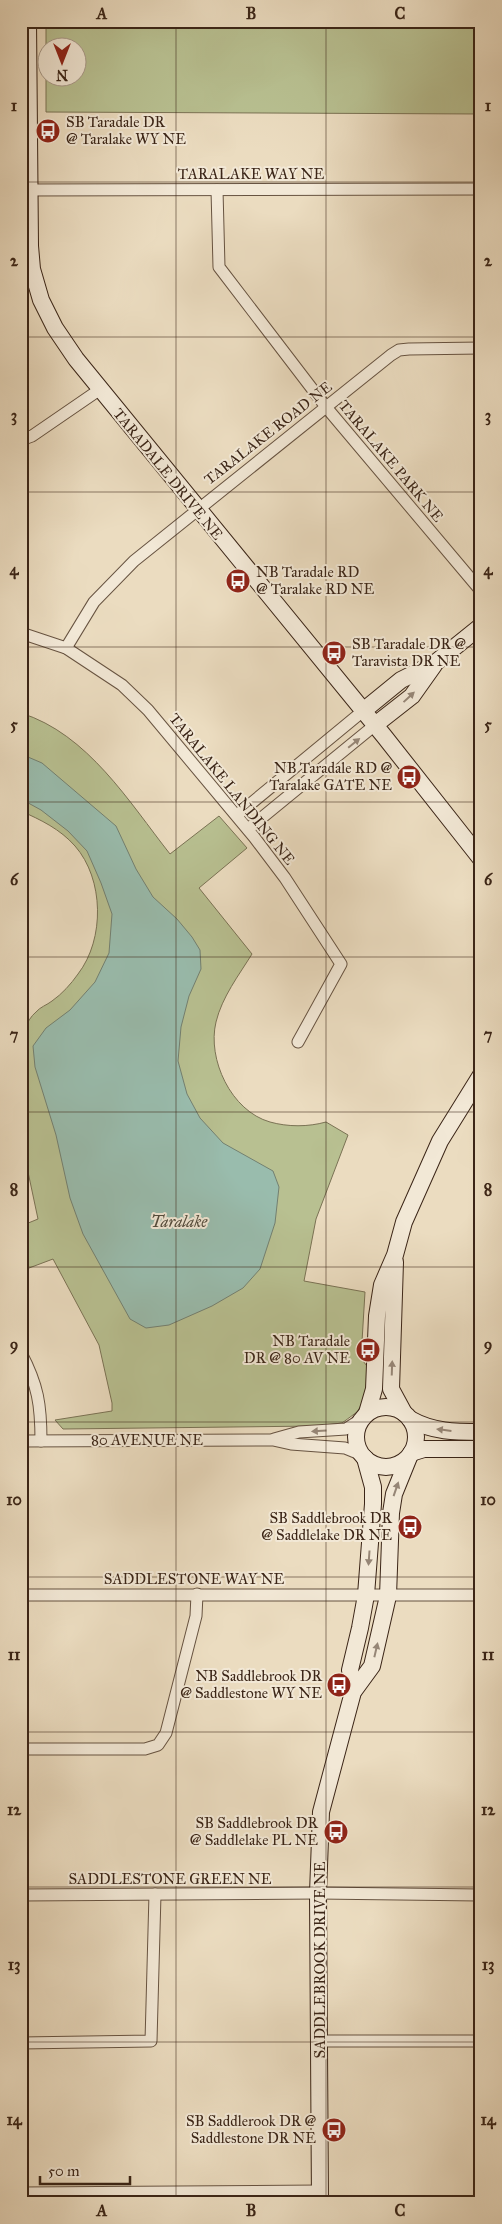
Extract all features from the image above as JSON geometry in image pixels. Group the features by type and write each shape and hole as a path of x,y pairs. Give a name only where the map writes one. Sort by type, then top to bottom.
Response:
{"street":[{"name":"TARADALE DRIVE NE","path":"28,21 25,190 32,269 41,300 55,328 99,390 375,725 481,859"},
{"name":"TARALAKE WAY NE","path":"25,190 481,189"},
{"name":"TARALAKE PARK NE","path":"217,190 218,267 326,407 481,591"},
{"name":"TARALAKE ROAD NE","path":"66,648 94,602 134,561 197,508 399,350 481,348"},
{"path":"21,440 32,436 99,390"},
{"path":"237,815 401,680 435,663 481,626"},
{"name":"TARALAKE LANDING NE","path":"21,633 66,648 122,685 141,703 237,815 285,878 341,964 298,1042"},
{"path":"248,829 412,696 435,663"},
{"path":"481,1075 440,1142 404,1222 382,1285 377,1316 374,1389 365,1416 356,1432 356,1442 364,1457 382,1466 392,1466 410,1454 424,1449 481,1449"},
{"path":"394,1255 391,1389 416,1435 414,1448 410,1454"},
{"path":"21,1353 34,1376 38,1395 41,1441"},
{"path":"365,1416 381,1407 396,1408 432,1429 448,1432 481,1432"},
{"name":"80 AVENUE NE","path":"273,1440 299,1432 346,1428 365,1416"},
{"name":"80 AVENUE NE","path":"21,1441 273,1440 345,1448 364,1457"},
{"name":"SADDLEBROOK DRIVE NE","path":"320,2197 321,2042 318,1893 321,1812 353,1692 372,1666 388,1596 390,1513 394,1494 410,1454"},
{"name":"SADDLEBROOK DRIVE NE","path":"353,1692 350,1670 366,1595 373,1487 364,1457"},
{"path":"21,1749 145,1749 158,1745 166,1733 196,1616 197,1594"},
{"name":"SADDLESTONE WAY NE","path":"21,1595 481,1595"},
{"name":"SADDLESTONE GREEN NE","path":"21,1894 318,1893 479,1896 481,1893"},
{"path":"21,2043 151,2042 155,1894"},
{"path":"321,2042 481,2041"},
{"path":"21,2193 320,2197"}],"shaded area":[{"path":"46,21 481,21 481,114 46,112 46,88 88,88 88,38 46,38"},
{"path":"21,713 45,723 87,753 123,792 170,854 219,816 247,848 199,888 252,954 231,986 222,1004 216,1022 214,1036 215,1052 225,1082 233,1095 256,1116 277,1124 291,1126 305,1126 326,1122 348,1135 316,1219 304,1281 365,1292 361,1358 369,1369 365,1399 357,1412 342,1423 317,1426 63,1429 55,1420 112,1411 112,1403 99,1345 53,1259 21,1271 21,1226 38,1219 21,1139 21,1026 25,1027 39,1009 59,995 78,974 87,960 93,944 97,927 98,909 92,875 85,860 75,846 57,830 21,811"}],"water":[{"name":"Taralake","path":"21,754 42,763 116,826 136,869 153,897 177,919 200,950 201,969 189,996 181,1027 178,1061 187,1094 200,1118 223,1143 273,1171 279,1187 275,1223 260,1269 243,1288 212,1306 169,1325 146,1328 130,1319 83,1234 70,1198 56,1135 35,1067 33,1046 46,1028 70,1010 95,982 109,953 112,914 87,851 68,831 41,810 21,799"}],"place":[{"name":"SB Taradale DR @ Taralake WY NE","path":"48,131"},
{"name":"NB Taradale RD @ Taralake RD NE","path":"238,581"},
{"name":"SB Taradale DR @ Taravista DR NE","path":"334,653"},
{"name":"NB Taradale RD @ Taralake GATE NE","path":"409,777"},
{"name":"NB Taradale DR @ 80 AV NE","path":"368,1350"},
{"name":"SB Saddlebrook DR @ Saddlelake DR NE","path":"410,1527"},
{"name":"NB Saddlebrook DR @ Saddlestone WY NE","path":"339,1685"},
{"name":"SB Saddlebrook DR @ Saddlelake PL NE","path":"336,1832"},
{"name":"SB Saddlerook DR @ Saddlestone DR NE","path":"334,2130"}]}
